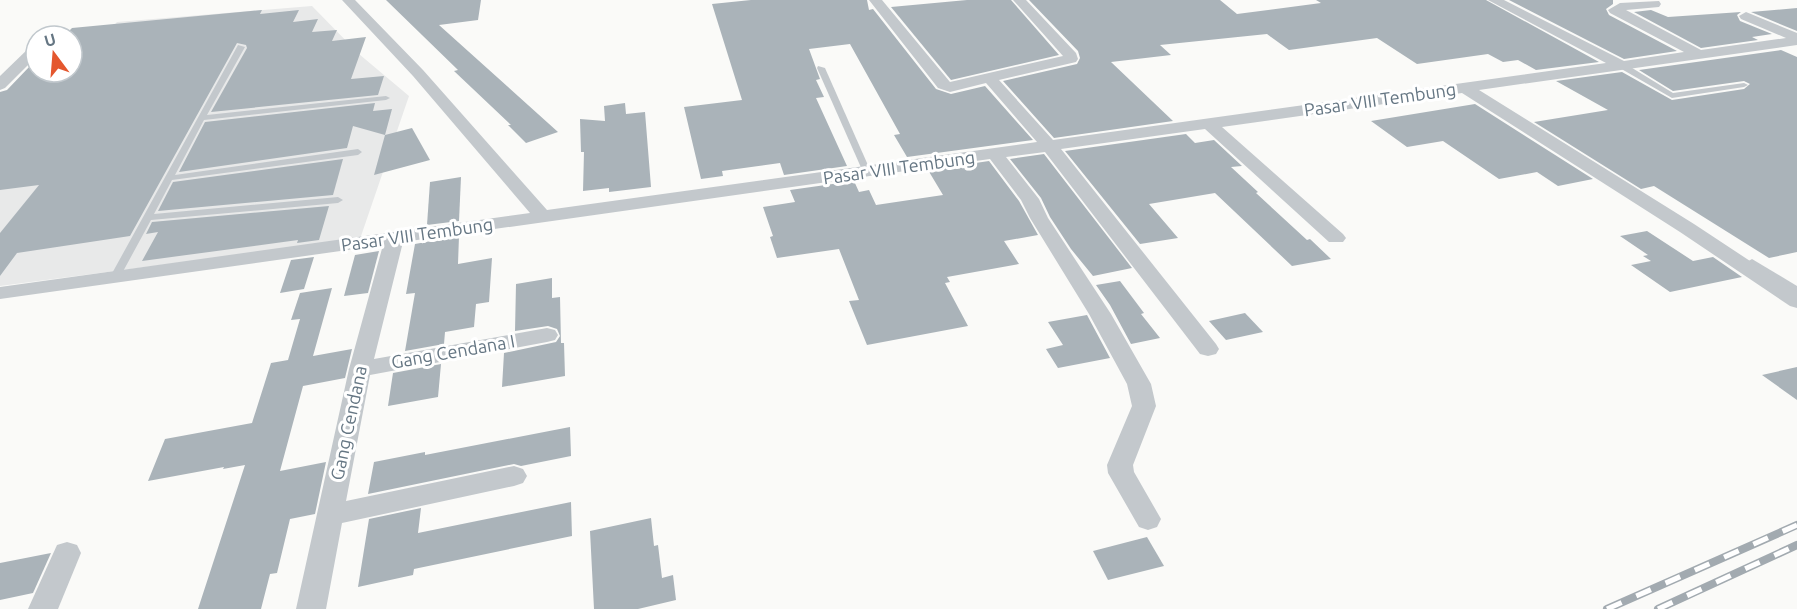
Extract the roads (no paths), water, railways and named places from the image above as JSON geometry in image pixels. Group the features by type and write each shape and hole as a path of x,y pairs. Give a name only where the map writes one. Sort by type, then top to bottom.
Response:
{"street":[{"path":"348,0 418,73 535,218"},
{"path":"875,0 943,85 950,87 1071,59 1071,56 1019,0"},
{"path":"1494,0 1622,65"},
{"path":"1654,4 1620,7 1615,10 1698,54"},
{"path":"1746,16 1792,40 1797,50"},
{"name":"Pasar VIII Tembung","path":"0,293 1469,88 1792,40"},
{"path":"0,85 24,61"},
{"path":"990,79 1050,147 1208,349"},
{"path":"1469,88 1797,301"},
{"path":"1209,124 1336,238"},
{"path":"995,154 1030,199 1039,218 1100,314 1139,384 1144,406 1120,465 1121,473 1148,519"},
{"name":"Gang Cendana","path":"311,609 360,369 394,239"},
{"name":"Gang Cendana I","path":"360,369 547,335"},
{"path":"330,515 514,476"},
{"path":"43,609 67,553"}],"lane":[{"path":"115,278 242,47"},
{"path":"1622,65 1672,96 1744,85"},
{"path":"821,68 867,172"},
{"path":"1469,88 1797,291"},
{"path":"201,118 386,98"},
{"path":"170,178 358,152"},
{"path":"149,217 338,200"}],"railway":[{"path":"1607,609 1797,525"},
{"path":"1658,609 1797,545"}]}
